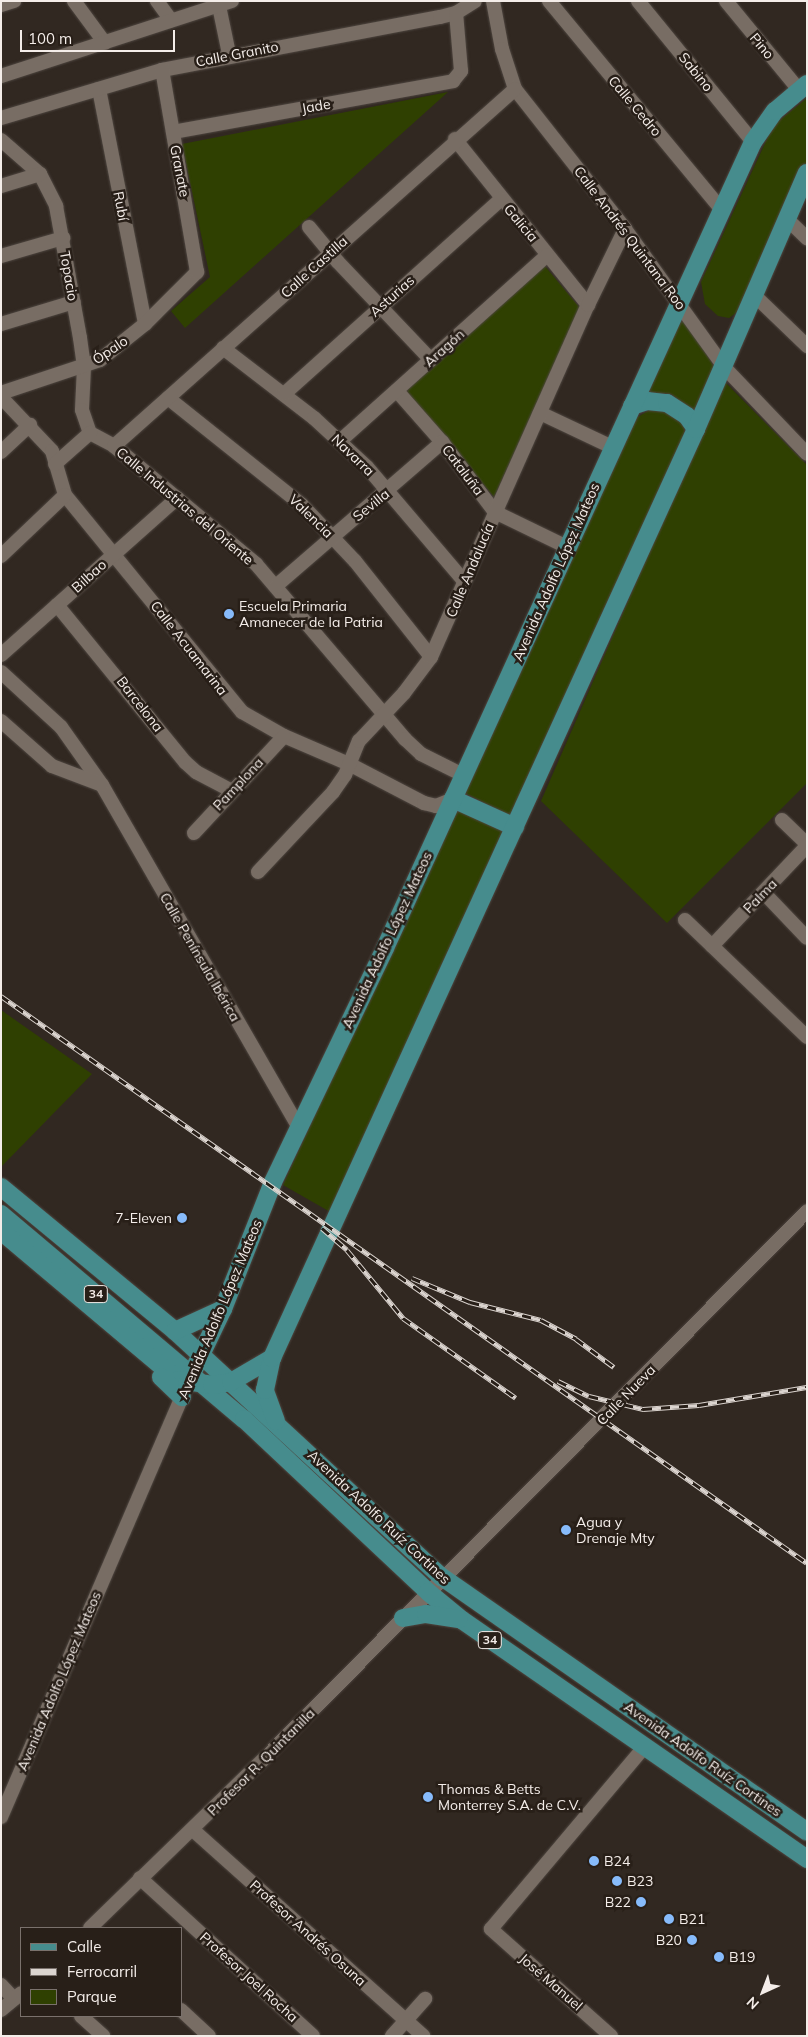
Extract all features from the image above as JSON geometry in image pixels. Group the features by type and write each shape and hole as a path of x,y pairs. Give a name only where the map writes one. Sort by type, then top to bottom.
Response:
{"main road":[{"name":"Avenida Adolfo López Mateos","path":"191,1385 200,1353 223,1308 273,1182 300,1129 463,776 753,142 775,111 803,87"},
{"path":"276,1421 265,1390 272,1358 696,430 807,173"},
{"path":"632,406 647,401 667,403 687,416 696,430"},
{"path":"452,798 515,827"},
{"name":"Avenida Adolfo Ruíz Cortines","path":"1,1187 200,1353 276,1421 442,1577 807,1832"},
{"name":"Avenida Adolfo Ruíz Cortines","path":"1,1214 191,1385 308,1478 428,1592 462,1620 807,1859"},
{"name":"Avenida Adolfo Ruíz Cortines","path":"1,1231 170,1374 191,1385"},
{"path":"175,1331 223,1308"},
{"path":"191,1385 231,1382 272,1358"},
{"path":"403,1618 438,1614 462,1620"}],"street":[{"path":"1,5 14,1"},
{"path":"74,1 105,43"},
{"path":"157,1 172,20"},
{"name":"Calle Granito","path":"1,118 162,70 229,54 456,13 475,1"},
{"name":"Calle Andrés Quintana Roo","path":"493,1 504,56 515,89 625,229 679,301 724,367 807,454"},
{"name":"Calle Cedro","path":"548,1 722,210"},
{"name":"Sabino","path":"638,1 753,142"},
{"name":"Pino","path":"726,1 803,87"},
{"path":"1,76 225,4 229,54"},
{"name":"Jade","path":"173,132 453,81 461,71 456,13"},
{"name":"Granate","path":"162,70 197,272"},
{"name":"Rubí","path":"99,89 146,324"},
{"name":"Calle Castilla","path":"114,446 455,139 515,89"},
{"name":"Galicia","path":"455,139 501,199 588,305"},
{"name":"Topacio","path":"1,140 40,174 56,206 84,367 82,410 90,433"},
{"path":"1,186 40,174"},
{"name":"Asturias","path":"284,394 501,199"},
{"path":"787,219 807,238"},
{"path":"309,227 431,360"},
{"name":"Calle Andalucía","path":"258,872 333,792 350,764 359,741 384,715 431,657 588,305 625,229"},
{"path":"1,256 63,238"},
{"name":"Aragón","path":"340,441 547,255"},
{"name":"Ópalo","path":"1,395 84,367 113,351 146,324 197,272"},
{"path":"754,295 807,346"},
{"path":"1,324 74,302"},
{"name":"Navarra","path":"223,348 284,394 340,441 389,491 464,581"},
{"name":"Cataluña","path":"397,391 442,442 495,512 567,547"},
{"name":"Calle Acuamarina","path":"1,395 52,451 65,495 230,700 255,721 284,736 350,764 424,803 436,806 452,798"},
{"name":"Valencia","path":"168,398 271,478 332,536 431,657"},
{"path":"540,413 612,448"},
{"path":"1,452 30,425"},
{"path":"55,464 90,433"},
{"name":"Calle Industrias del Oriente","path":"90,433 114,446 228,538 276,586 384,715 420,754 463,776"},
{"name":"Sevilla","path":"276,586 332,536 389,491 442,442"},
{"path":"1,556 65,495"},
{"name":"Bilbao","path":"1,655 178,498"},
{"name":"Barcelona","path":"57,605 186,762 196,772 232,791"},
{"name":"Calle Península Ibérica","path":"1,672 61,727 102,785 300,1129"},
{"path":"1,722 52,766 102,785"},
{"name":"Pamplona","path":"194,833 284,736"},
{"path":"782,820 807,845"},
{"name":"Palma","path":"712,946 764,893 807,845"},
{"path":"764,893 807,938"},
{"path":"685,920 807,1037"},
{"name":"Calle Nueva","path":"428,1592 807,1211"},
{"name":"Avenida Adolfo López Mateos","path":"1,1817 191,1385"},
{"name":"Profesor R. Quintanilla","path":"91,1927 140,1878 193,1830 428,1592"},
{"name":"José Manuel","path":"611,2036 491,1929 644,1747"},
{"name":"Profesor Andrés Osuna","path":"193,1830 423,2036"},
{"name":"Profesor Joel Rocha","path":"140,1878 313,2036"},
{"path":"1,1985 18,1996 1,2010"},
{"path":"392,2036 424,1999"},
{"path":"182,2011 209,2036"},
{"path":"82,2017 103,2036"}],"green space":[{"path":"448,92 185,328 171,311 210,277 182,144"},
{"path":"807,98 807,161 740,310 729,318 718,316 705,304 701,282 773,126"},
{"path":"544,265 580,308 494,497 405,391"},
{"path":"680,312 716,370 696,419 690,409 671,394 644,392"},
{"path":"724,381 807,465 807,783 667,923 541,801"},
{"path":"654,407 678,416 684,427 685,437 513,817 463,792 633,420"},
{"path":"458,805 506,830 332,1213 283,1185"},
{"path":"1,1010 92,1074 1,1167"}],"railway":[{"path":"1,996 807,1563"},
{"path":"322,1228 347,1250 403,1318 516,1398"},
{"path":"412,1278 470,1302 541,1320 576,1339 614,1367"},
{"path":"558,1381 589,1396 643,1409 699,1405 807,1387"}],"place":[{"name":"Escuela Primaria Amanecer de la Patria","path":"229,614"},
{"name":"7-Eleven","path":"182,1218"},
{"name":"Agua y Drenaje Mty","path":"566,1530"},
{"name":"Thomas & Betts Monterrey S.A. de C.V.","path":"428,1797"},
{"name":"B24","path":"594,1861"},
{"name":"B23","path":"617,1881"},
{"name":"B22","path":"641,1902"},
{"name":"B21","path":"669,1919"},
{"name":"B20","path":"692,1940"},
{"name":"B19","path":"719,1957"}]}
